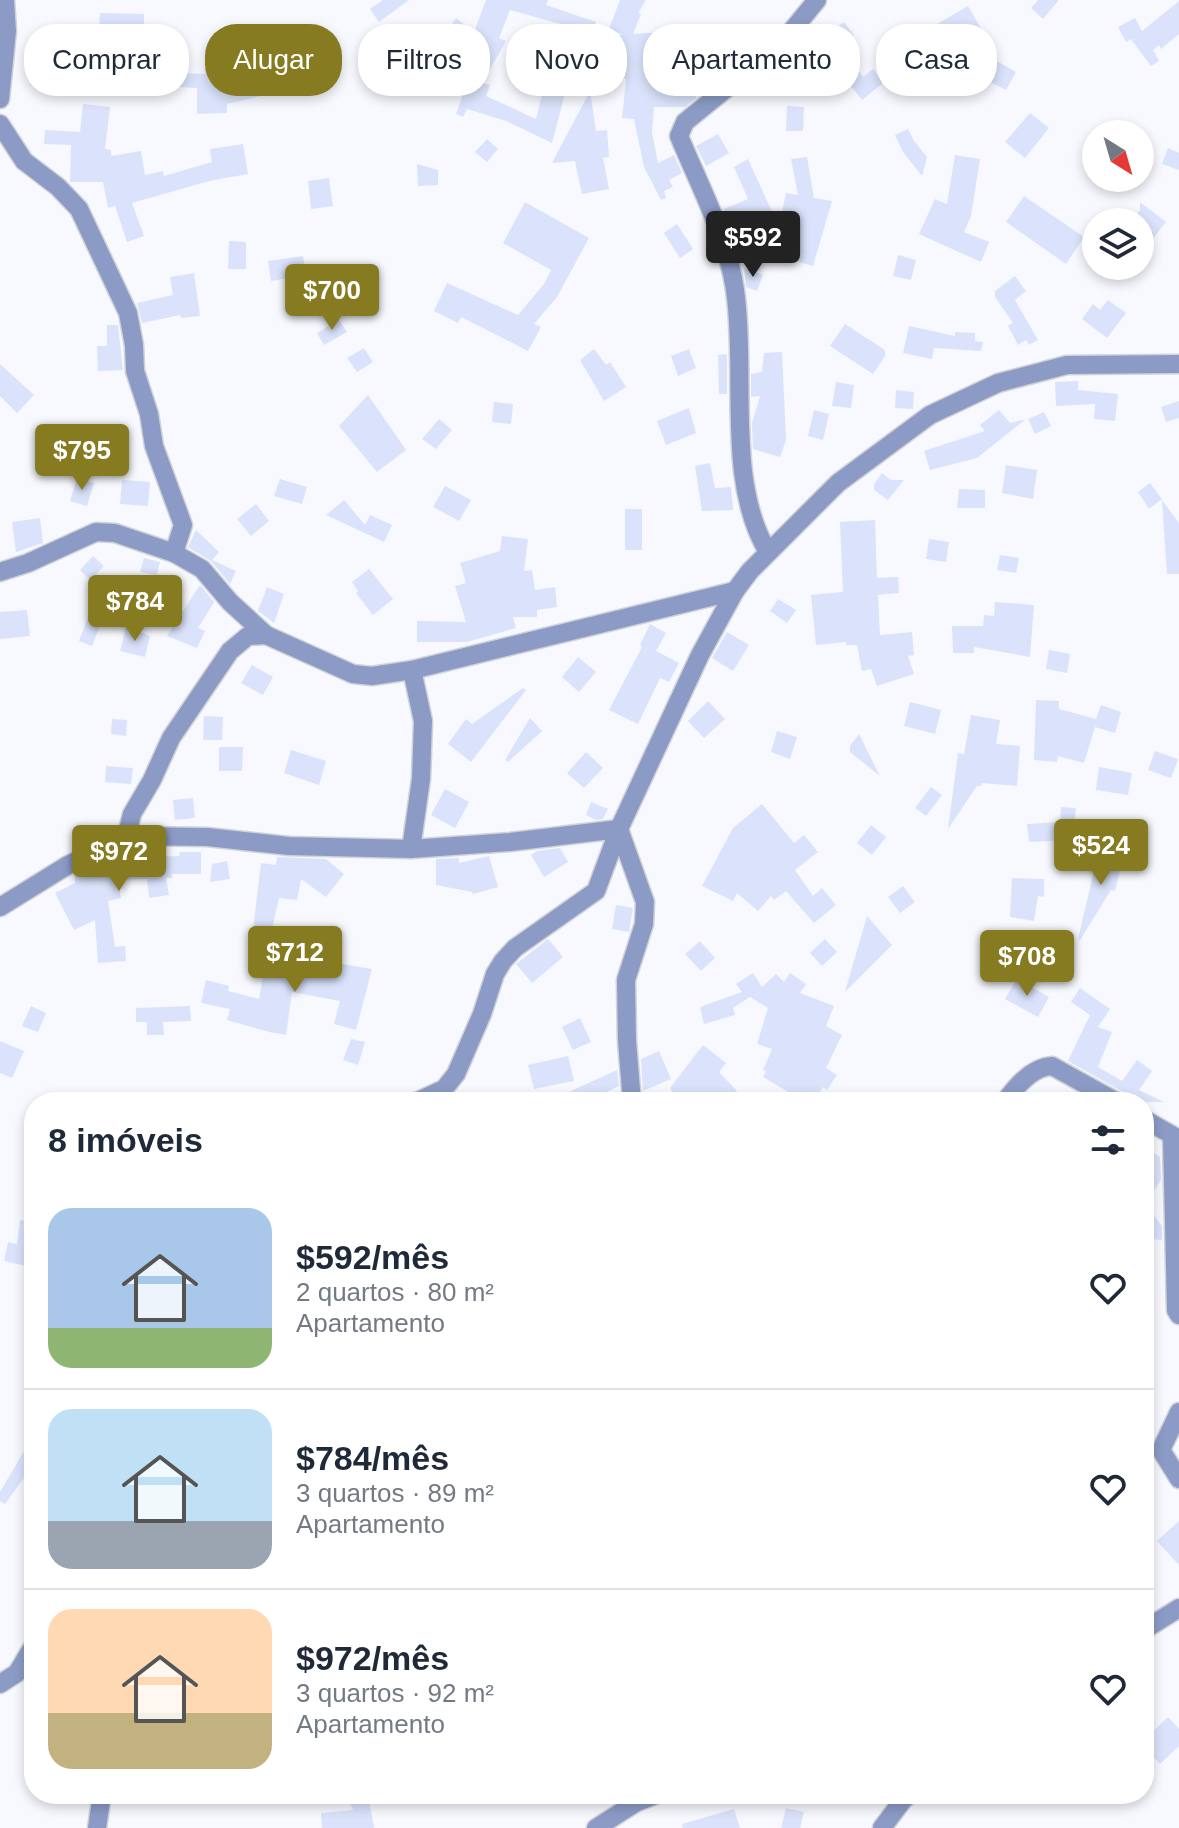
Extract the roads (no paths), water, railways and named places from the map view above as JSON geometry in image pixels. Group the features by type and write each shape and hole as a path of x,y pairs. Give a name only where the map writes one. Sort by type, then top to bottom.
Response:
{"street":[{"path":"0,99 7,31 5,0"},
{"path":"768,552 753,519 742,470 736,295 721,239 679,136 685,122 780,45 817,0"},
{"path":"0,124 24,161 58,187 79,209 128,313 133,333 135,371 149,414 154,446 183,525 174,553"},
{"path":"447,1092 503,961 515,948 596,891 619,829 700,655 735,591 768,552 838,483 930,415 998,383 1067,365 1179,364"},
{"path":"0,572 28,563 96,532 106,531 148,542 202,569 230,602 266,635 353,674 372,676 412,670 735,591"},
{"path":"131,836 129,826 132,814 171,738 238,643 248,636 266,635"},
{"path":"411,849 421,779 423,721 412,670"},
{"path":"0,907 68,865 131,836 207,837 289,846 411,849 510,842 619,829"},
{"path":"619,829 645,902 644,924 626,980 631,1092"},
{"path":"1013,1092 1041,1067 1052,1066 1099,1092"},
{"path":"1154,1125 1176,1138 1176,1310 1179,1315"},
{"path":"1179,1412 1161,1450 1179,1479"},
{"path":"1154,1624 1179,1608"},
{"path":"0,1684 17,1673 24,1661"},
{"path":"97,1828 101,1804"},
{"path":"596,1828 634,1804"},
{"path":"882,1828 900,1804"}]}
